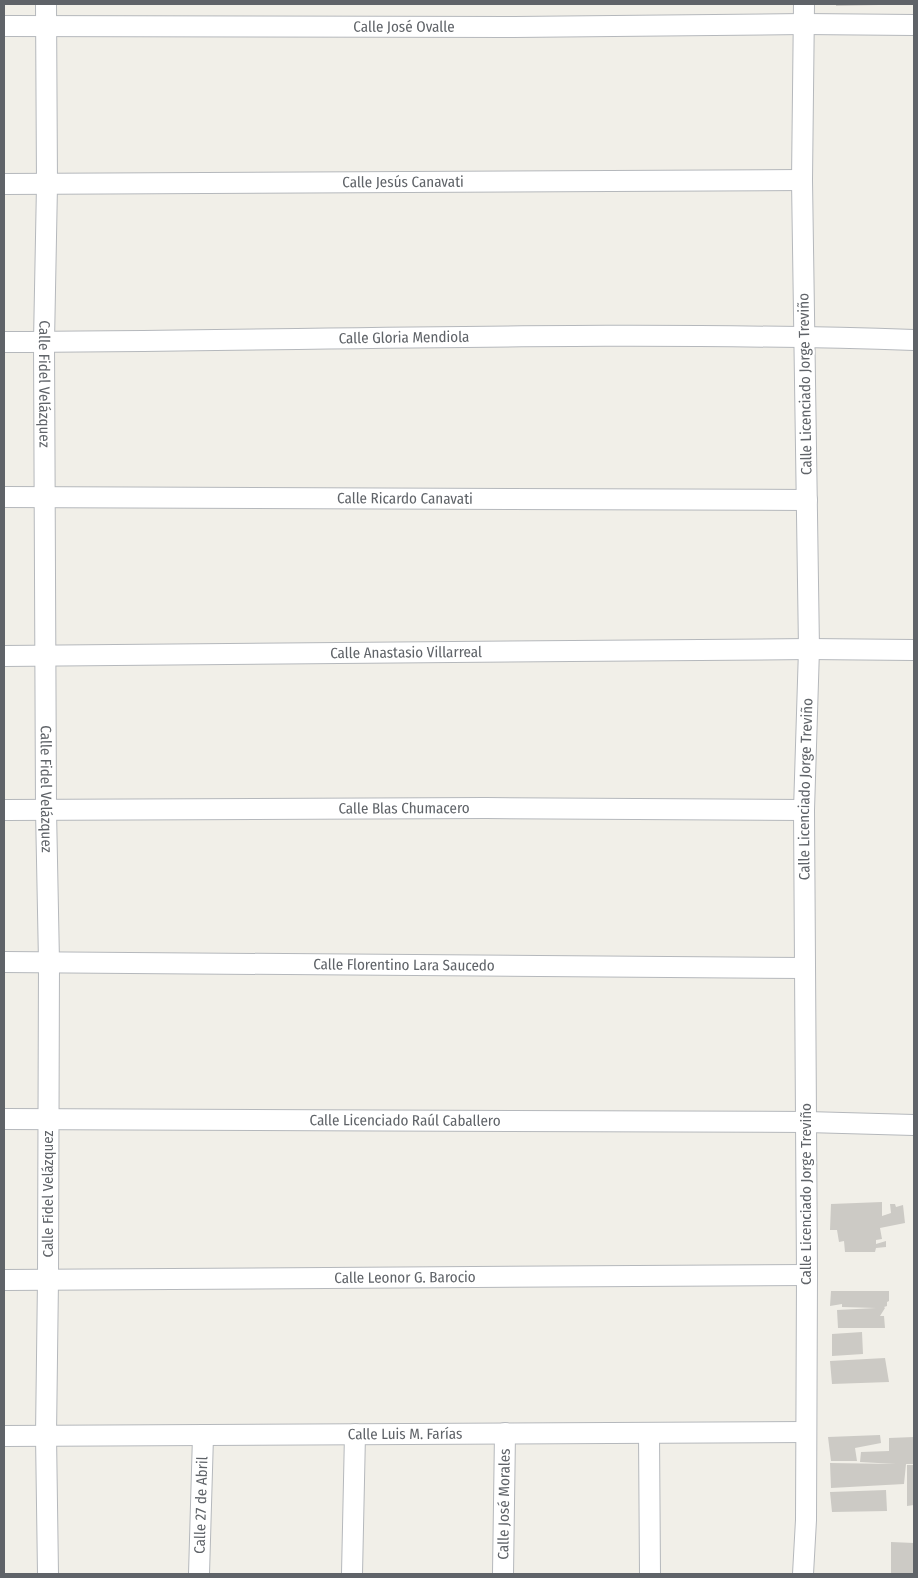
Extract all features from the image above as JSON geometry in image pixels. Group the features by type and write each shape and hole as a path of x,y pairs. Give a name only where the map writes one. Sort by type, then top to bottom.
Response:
{"street":[{"name":"Calle Fidel Velázquez","path":"46,4 47,185 44,342 46,810 49,962 46,1435 48,1574"},
{"name":"Calle Licenciado Jorge Treviño","path":"803,1574 806,1520 807,1275 804,810 810,649 802,180 804,4"},
{"name":"Calle José Ovalle","path":"4,26 514,27 804,24 914,25"},
{"name":"Calle Jesús Canavati","path":"4,184 802,180"},
{"name":"Calle Gloria Mendiola","path":"4,342 502,337 805,337 914,340"},
{"name":"Calle Ricardo Canavati","path":"4,497 807,500"},
{"name":"Calle Anastasio Villarreal","path":"4,656 810,649 914,650"},
{"name":"Calle Blas Chumacero","path":"4,810 496,808 804,810"},
{"name":"Calle Florentino Lara Saucedo","path":"4,962 805,968"},
{"name":"Calle Licenciado Raúl Caballero","path":"4,1119 806,1122 914,1125"},
{"name":"Calle Leonor G. Barocio","path":"4,1280 807,1275"},
{"name":"Calle Luis M. Farías","path":"4,1436 806,1432"},
{"name":"Calle José Morales","path":"504,1574 505,1433"},
{"path":"352,1574 355,1434"},
{"path":"648,1434 650,1574"},
{"name":"Calle 27 de Abril","path":"199,1574 202,1436"}],"building":[{"path":"836,4 879,4 879,5 836,6"},
{"path":"882,1202 882,1216 891,1213 890,1204 895,1204 896,1207 903,1205 905,1223 880,1228 882,1239 876,1240 876,1244 886,1241 886,1247 876,1248 875,1252 845,1252 844,1241 839,1242 837,1230 830,1230 831,1204"},
{"path":"831,1291 889,1291 889,1301 880,1316 884,1316 885,1328 838,1328 837,1310 876,1308 842,1307 842,1304 830,1306"},
{"path":"862,1332 863,1354 832,1356 832,1334"},
{"path":"885,1358 889,1382 832,1384 830,1361"},
{"path":"880,1435 881,1443 855,1448 857,1461 831,1461 828,1437"},
{"path":"914,1437 914,1464 906,1464 904,1484 831,1488 830,1463 896,1464 860,1462 861,1452 889,1451 889,1438"},
{"path":"907,1465 914,1465 914,1505 907,1506"},
{"path":"886,1490 887,1511 832,1512 830,1492"},
{"path":"891,1542 914,1543 914,1574 891,1574"}]}
